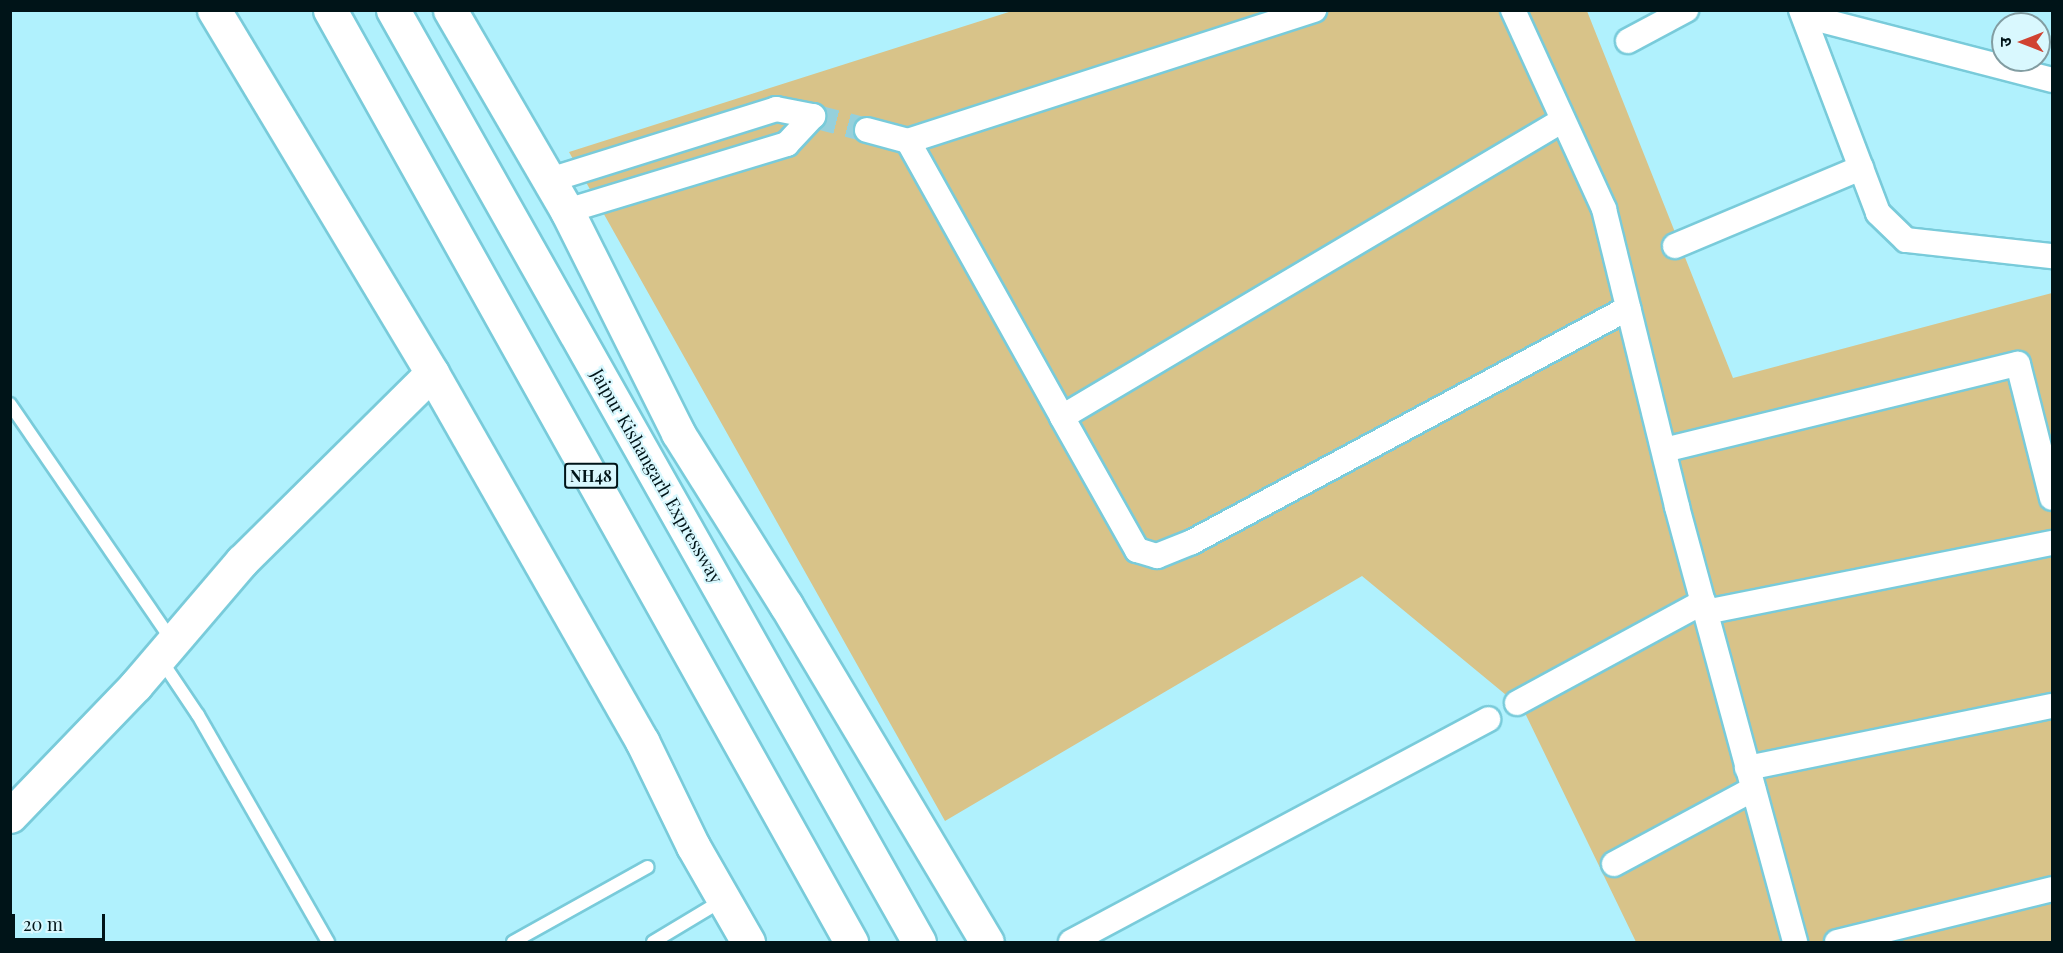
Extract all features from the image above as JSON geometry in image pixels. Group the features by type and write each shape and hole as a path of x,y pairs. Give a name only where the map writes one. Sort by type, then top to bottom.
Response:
{"main road":[{"path":"214,10 432,373 642,741 693,846 748,942"},
{"name":"NH48","path":"330,10 851,942"},
{"name":"Jaipur Kishangarh Expressway","path":"393,10 919,942"},
{"path":"450,10 567,211 678,433 786,605 987,942"},
{"path":"10,816 167,650 242,561 432,373"}],"street":[{"path":"867,130 908,141 1314,10"},
{"path":"1513,10 1604,208 1664,450 1795,942"},
{"path":"1628,41 1686,10"},
{"path":"1803,13 2052,80"},
{"path":"1803,13 1878,213 1906,240 2052,256"},
{"path":"550,180 776,109 813,116 788,144 567,211"},
{"path":"1062,417 1563,120"},
{"path":"908,141 1137,550 1157,555 1192,542 1628,308"},
{"path":"1675,246 1861,168"},
{"path":"1664,450 2018,364 2052,498"},
{"path":"1517,704 1705,607 2052,543"},
{"path":"1614,864 1750,779 2052,706"},
{"path":"1071,942 1488,719"},
{"path":"1837,942 2052,889"}],"lane":[{"path":"10,404 167,650 198,715 328,942"},
{"path":"513,942 648,867"},
{"path":"653,942 670,938 724,899"}],"shaded area":[{"path":"1012,11 1587,11 1733,378 2052,293 2052,942 1636,942 1523,709 1362,576 945,821 569,152"}],"tunnel":[{"path":"813,116 867,130"}]}
